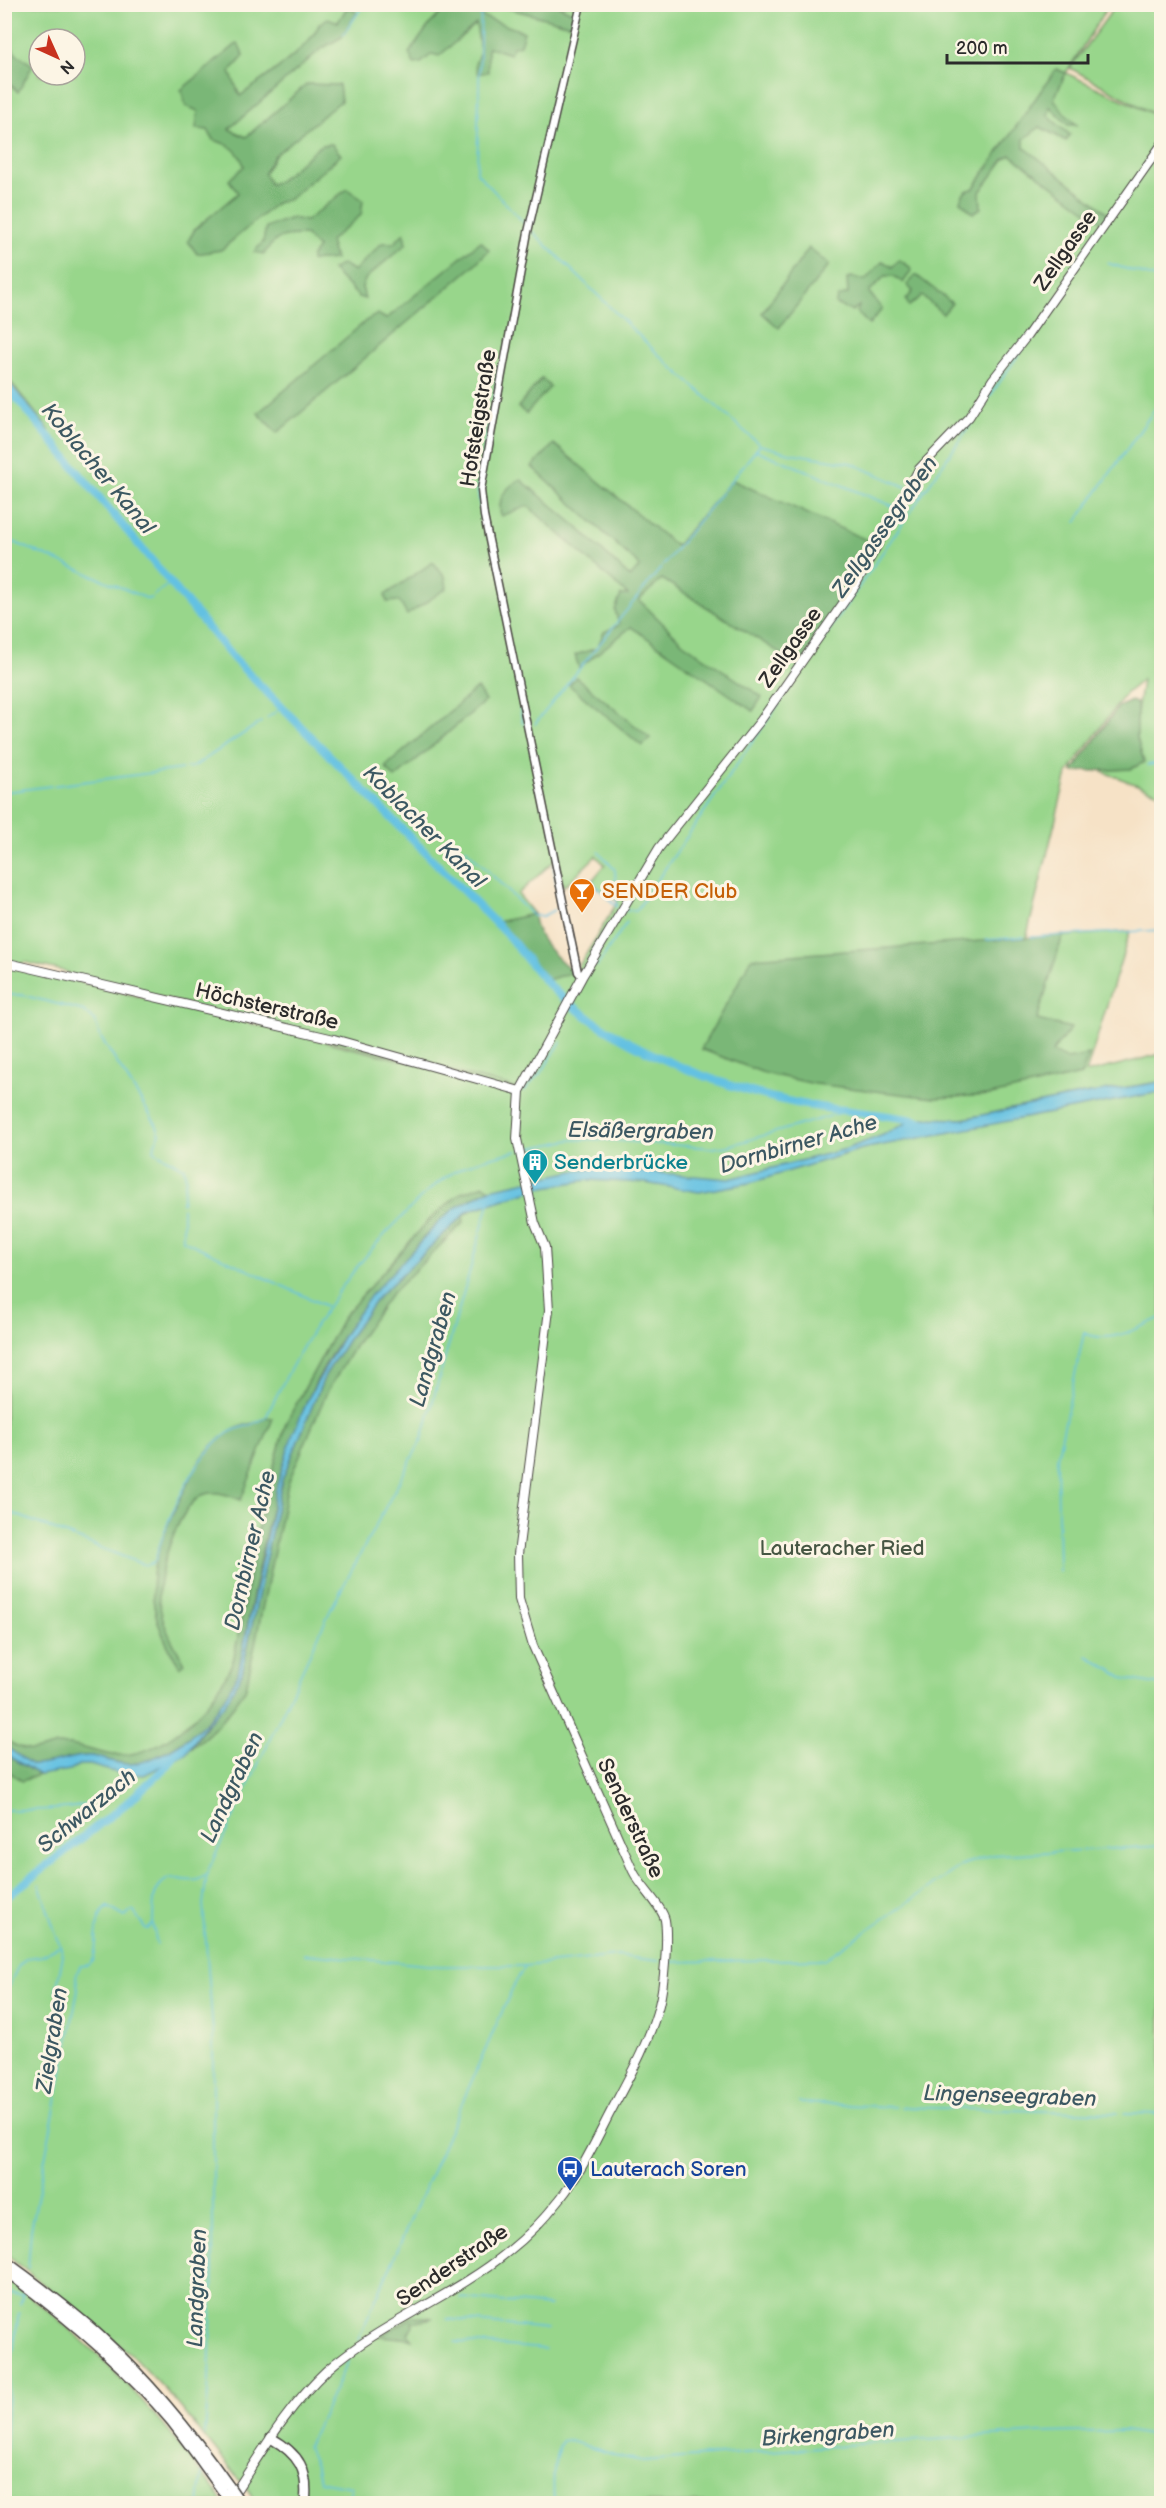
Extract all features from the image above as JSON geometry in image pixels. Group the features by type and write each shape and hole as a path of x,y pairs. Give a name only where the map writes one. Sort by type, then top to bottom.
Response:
{"highway":[{"path":"4,2260 101,2337 144,2379 192,2434 234,2503"},
{"path":"4,2270 59,2313 123,2369 171,2421 226,2490"},
{"path":"271,2438 291,2450 300,2463 305,2478 305,2504"}],"main road":[{"name":"Zellgasse","path":"520,1091 582,977 659,848 761,720 855,586 919,469 969,417 993,378 1027,336 1161,144"},
{"name":"Höchsterstraße","path":"4,962 334,1039 520,1091"},
{"name":"Senderstraße","path":"234,2503 271,2438 304,2394 337,2362 377,2334 493,2264 528,2235 545,2217 561,2198 591,2150 638,2057 659,2005 664,1957 665,1922 662,1912 645,1892 633,1871 533,1646 519,1599 518,1554 549,1310 545,1247 533,1211 520,1155 518,1100 520,1091"}],"street":[{"name":"Hofsteigstraße","path":"581,4 528,232 481,490 484,516 568,925 578,972 582,977"}],"green space":[{"name":"Lauteracher Ried","path":"5,5 1109,5 1066,73 1159,117 1070,68 1116,5 1161,5 1161,794 1103,772 1103,770 1131,769 1144,762 1136,730 1142,680 1125,694 1067,774 1026,939 1130,931 1086,1073 1161,1054 1161,1082 1084,1094 964,1119 1161,1088 1161,2503 256,2503 173,2398 131,2354 5,2254 5,964 516,1088 68,974 68,972 5,960 4,377 50,431 5,375","holes":["596,856 605,865 590,883 618,901 576,971 550,979 499,922 534,914 518,894 557,858 563,887","963,1119 918,1126 918,1120","536,1180 537,1188 476,1207 456,1220 350,1336 282,1480 242,1674 183,1741 182,1727 199,1713 213,1696 234,1658 262,1509 286,1423 344,1316 461,1194 484,1185 490,1189"]},
{"path":"449,5 482,5 481,16 524,32 520,45 513,47 510,54 488,47 488,72 478,74 475,64 480,51 476,24 439,56 432,54 421,63 414,64 409,53 430,24"},
{"path":"495,5 557,5 574,13 571,25"},
{"path":"348,6 357,13 342,37 321,49 229,129 246,137 307,84 339,85 341,101 275,155 264,173 270,184 279,181 321,145 332,144 341,155 288,200 278,202 221,250 197,254 188,241 195,229 238,193 229,180 244,166 233,149 213,140 208,130 196,129 198,111 186,106 181,90 238,43 244,56 230,72 240,96 272,73 307,43 319,24 328,18 338,22"},
{"path":"4,41 9,43 16,54 27,61 27,76 18,92 5,79"},
{"path":"1056,69 1066,73 1054,99 1077,125 1068,125 1050,107 1048,116 1070,135 1066,141 1040,127 1024,139 1024,147 1109,214 1103,223 1011,155 1005,158 980,192 981,208 973,213 960,201 962,196 966,191 973,189"},
{"path":"347,189 363,200 361,215 330,241 335,259 311,261 311,257 318,248 305,235 281,237 264,254 254,252 263,242 266,227 292,218 306,221"},
{"path":"404,233 406,244 366,278 362,287 365,299 359,297 332,270 343,264 354,271 382,243 394,243"},
{"path":"481,241 489,250 471,268 277,433 258,413 367,320 378,314 386,319"},
{"path":"809,248 829,265 779,328 762,313"},
{"path":"899,260 910,267 911,271 903,283 894,276 885,276 869,292 882,309 869,325 857,312 859,306 852,311 835,304 838,297 848,294 847,279 851,277 865,280 883,261 892,267"},
{"path":"916,275 952,303 943,314 922,296 909,306 906,300 913,291 907,285"},
{"path":"542,378 550,387 526,414 518,407"},
{"path":"554,444 676,546 732,480 878,545 799,665 662,579 639,600 683,643 762,697 753,711 631,627 579,668 575,655 597,648 604,632 619,625 615,610 621,595 628,595 528,506 501,516 500,504 503,494 520,479 575,525 630,577 640,566 532,467"},
{"path":"433,562 445,576 447,588 407,615 399,601 387,602 385,595"},
{"path":"576,677 650,738 642,746 569,685"},
{"path":"477,688 485,701 395,778 385,767"},
{"path":"1131,701 1137,703 1137,738 1144,762 1131,769 1072,772 1118,707"},
{"path":"534,914 542,939 573,972 548,980 497,922"},
{"path":"1063,935 1037,1020 1071,1028 1052,1052 1067,1059 1089,1055 1081,1075 991,1095 934,1098 815,1084 764,1073 701,1049 752,958"},
{"path":"484,1185 490,1189 455,1209 419,1243 349,1327 321,1373 302,1413 274,1498 238,1674 209,1719 179,1744 157,1756 136,1763 127,1764 86,1756 32,1765 5,1746 4,1739 26,1750 34,1751 52,1746 70,1745 115,1755 134,1753 153,1747 171,1737 203,1709 216,1692 234,1658 262,1509 286,1423 344,1316 428,1221 461,1193"},
{"path":"463,1216 464,1222 392,1293 357,1342 327,1392 288,1483 246,1688 222,1721 191,1748 242,1673 282,1480 325,1375 378,1297"},
{"path":"266,1417 273,1418 241,1500 216,1493 201,1496 184,1514 170,1543 161,1575 159,1600 168,1633 185,1663 180,1667 158,1622 153,1601 152,1581 161,1541 192,1475 209,1449 232,1431 259,1422"},
{"path":"5,1754 39,1775 22,1781 5,1769"},
{"path":"5,2277 80,2338 125,2382 168,2430 224,2503 5,2503"},
{"path":"414,2316 433,2318 412,2322 413,2325 408,2334 412,2339 380,2336"}],"water":[{"path":"1161,1082 1161,1092 862,1149 750,1183 699,1192 645,1183 588,1180 539,1188 468,1211 378,1297 325,1375 282,1480 242,1673 225,1704 204,1727 186,1754 144,1775 118,1773 90,1765 79,1765 70,1770 39,1775 5,1754 5,1746 32,1765 86,1756 127,1764 136,1763 158,1756 179,1744 209,1719 238,1674 277,1485 292,1436 309,1397 344,1334 371,1295 442,1219 457,1207 490,1189 573,1171 600,1168 729,1179 846,1149 923,1118 963,1119 1084,1094"}],"waterway":[{"path":"343,35 364,4"},
{"path":"481,4 477,173 525,224"},
{"path":"1151,4 1162,6"},
{"path":"533,232 662,358 760,445 790,453 851,463 906,487"},
{"path":"1107,263 1162,280"},
{"name":"Zellgassegraben","path":"626,910 636,911 1034,332"},
{"path":"483,525 478,492 479,478 500,366"},
{"name":"Koblacher Kanal","path":"4,383 233,658 510,938 544,980 568,1002 592,1020 647,1051 676,1065 737,1088 796,1103 894,1116 926,1123"},
{"path":"1076,522 1162,399"},
{"path":"535,724 760,445"},
{"path":"756,450 895,507"},
{"path":"913,488 925,490"},
{"path":"4,538 148,599 151,598"},
{"path":"154,595 170,583"},
{"name":"Birkengraben","path":"267,718 281,708"},
{"path":"520,709 523,724"},
{"name":"Birkengraben","path":"186,768 193,767 261,722"},
{"path":"1147,765 1162,763"},
{"name":"Birkengraben","path":"4,792 182,769"},
{"name":"Landgraben","path":"465,848 533,916 543,916 554,910"},
{"path":"599,852 615,870 617,907"},
{"path":"553,865 561,906"},
{"name":"Landgraben","path":"578,892 591,880 616,906"},
{"path":"597,966 627,922"},
{"path":"1031,937 1162,930"},
{"path":"986,940 1024,937"},
{"name":"Elsäßergraben","path":"4,995 22,995 84,1011 95,1021 101,1038 156,1124 160,1134 154,1151 184,1168 186,1178 182,1203"},
{"path":"524,1091 543,1070 561,1042"},
{"name":"Elsäßergraben","path":"522,1150 570,1140 598,1139 712,1148 728,1146 840,1113 843,1110"},
{"path":"4,1510 142,1564 148,1565 155,1561 174,1509 204,1457 228,1433 266,1417 294,1362 326,1310 362,1260 382,1237 422,1197 449,1175 478,1161 517,1151"},
{"name":"Landgraben","path":"205,2434 213,2267 213,2032 203,1904 207,1873 331,1609 422,1439 489,1203"},
{"name":"Elsäßergraben","path":"183,1208 183,1240 326,1306"},
{"path":"1059,1572 1057,1458 1084,1333 1104,1337 1124,1334 1162,1317"},
{"path":"1087,1656 1126,1679 1162,1685"},
{"name":"Schwarzach","path":"4,1899 128,1802 166,1767 175,1755"},
{"path":"4,1810 57,1809 92,1803 122,1787 134,1774"},
{"path":"669,1962 825,1959 964,1864 992,1855 1162,1846"},
{"name":"Schwarzach","path":"36,1874 37,1878"},
{"name":"Zielgraben","path":"28,2268 31,2230 78,1990 76,1976 80,1966 89,1965 93,1961 100,1917 108,1907 125,1917 131,1911 148,1929 153,1924 154,1898 159,1886 170,1878 194,1880 207,1874"},
{"path":"39,1884 63,1955 56,1992"},
{"path":"153,1925 157,1944"},
{"path":"4,1995 18,1967 26,1958 42,1956 58,1947"},
{"path":"304,1954 440,1966 525,1966"},
{"path":"358,2340 512,1989 525,1966 618,1956 659,1961"},
{"name":"Lingenseegraben","path":"799,2103 895,2107"},
{"name":"Lingenseegraben","path":"901,2107 1118,2113"},
{"name":"Lingenseegraben","path":"1124,2113 1162,2114"},
{"name":"Birkengraben","path":"4,2289 12,2294 22,2295"},
{"name":"Birkengraben","path":"20,2304 23,2293"},
{"path":"461,2298 550,2306"},
{"name":"Zielgraben","path":"7,2504 5,2455 7,2408 19,2313"},
{"path":"447,2319 547,2329"},
{"path":"455,2342 545,2349"},
{"path":"346,2504 352,2487 319,2481 316,2467 307,2448 348,2361"},
{"name":"Birkengraben","path":"554,2504 555,2463 562,2441 566,2440 643,2461 1038,2433 1125,2431 1162,2437"},
{"name":"Landgraben","path":"199,2504 202,2472"}],"place":[{"name":"SENDER Club","path":"582,914"},
{"name":"Senderbrücke","path":"535,1185"},
{"name":"Lauterach Soren","path":"570,2192"}],"water label":[{"name":"Dornbirner Ache","path":"798,1143"},
{"name":"Dornbirner Ache","path":"249,1550"}]}
